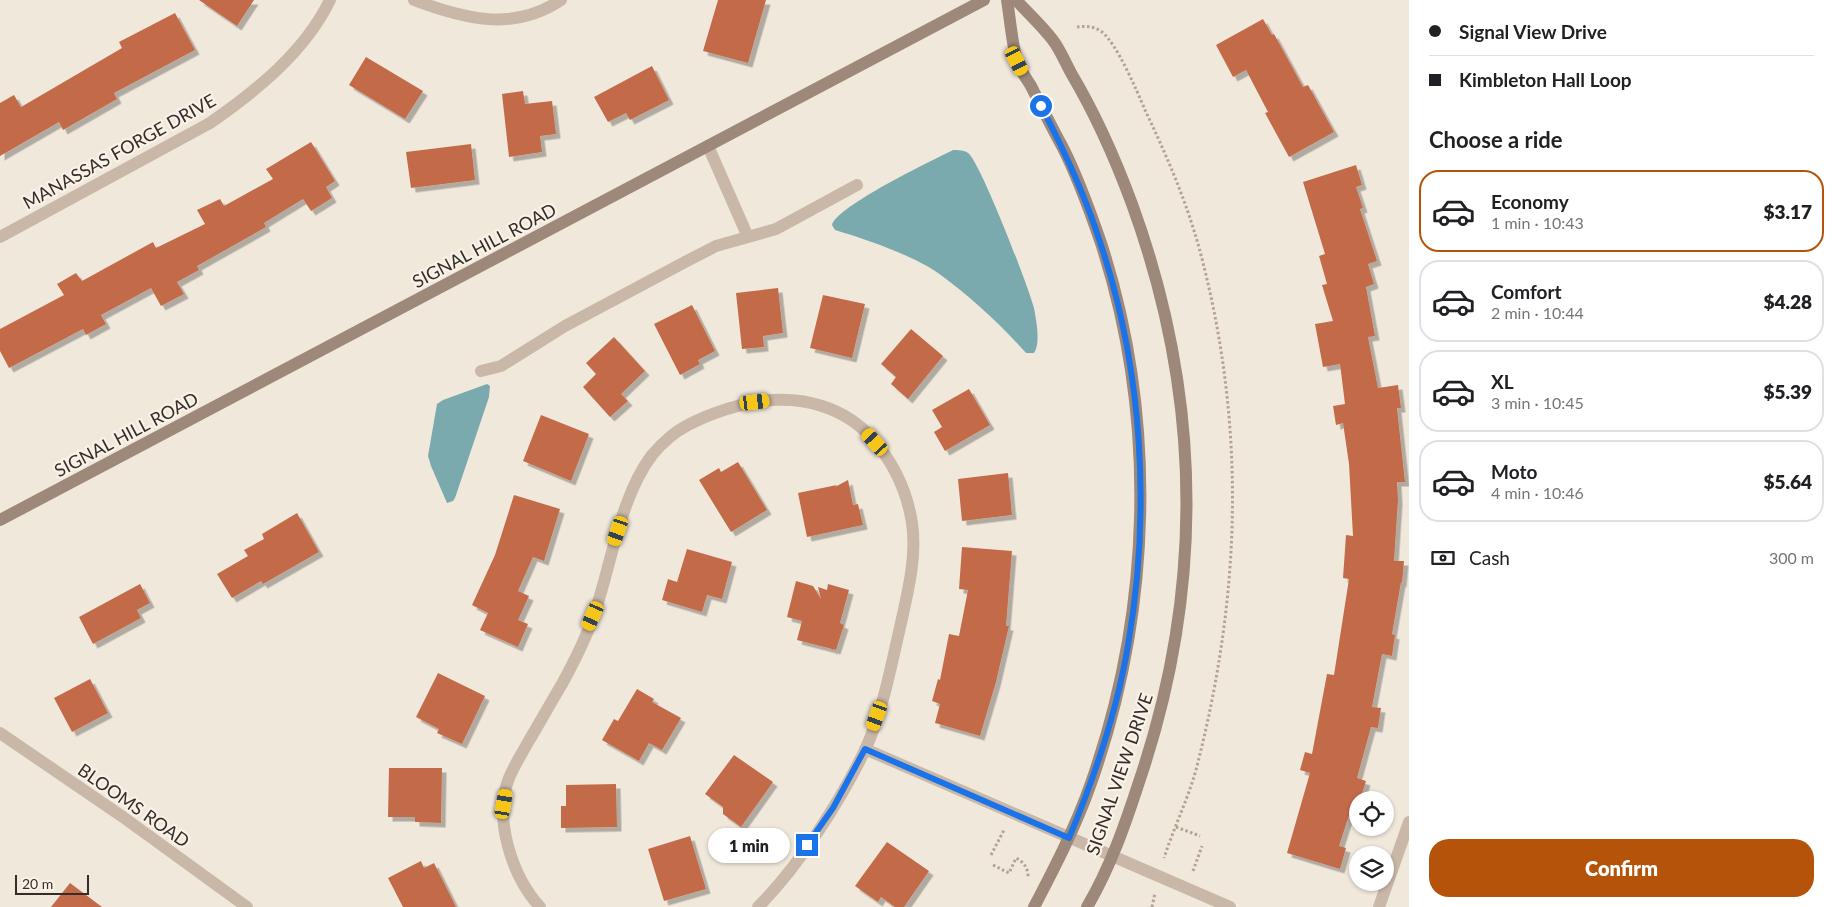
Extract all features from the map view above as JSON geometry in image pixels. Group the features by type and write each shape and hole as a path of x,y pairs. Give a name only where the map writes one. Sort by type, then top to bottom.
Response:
{"main road":[{"name":"SIGNAL HILL ROAD","path":"0,520 984,0"},
{"name":"SIGNAL VIEW DRIVE","path":"1007,0 1017,61 1064,149 1103,250 1119,309 1132,378 1139,440 1141,500 1138,564 1128,645 1110,725 1090,785 1069,838 1034,907"},
{"name":"SIGNAL VIEW DRIVE","path":"1016,0 1053,40 1093,111 1115,159 1151,260 1174,352 1182,415 1187,487 1186,552 1179,626 1168,684 1151,747 1125,825 1087,907"}],"street":[{"name":"MANASSAS FORGE DRIVE","path":"0,237 210,123 226,112 278,68 311,31 330,0"},
{"path":"414,0 446,12 482,19 511,20 533,15 561,0"},
{"path":"708,146 748,237"},
{"path":"481,371 501,366 565,326 716,246 776,229 857,185"},
{"path":"540,907 526,891 513,865 505,831 504,804 508,780 568,672 593,616 613,546 634,485 657,450 670,437 690,424 720,412 755,402 784,398 813,402 837,411 865,431 885,453 907,500 913,525 913,559 906,600 883,699 865,749 828,815 774,891 758,907"},
{"name":"BLOOMS ROAD","path":"0,733 123,817 247,907"},
{"path":"865,749 1230,907"},
{"path":"1379,907 1409,822"}],"path":[{"path":"991,854 1013,814"},
{"path":"1176,827 1200,836"},
{"path":"1186,888 1202,846"},
{"path":"993,865 1009,873 1016,858 1021,860 1028,871 1028,884 1042,891"}],"water":[{"path":"953,150 961,150 968,153 974,161 1004,226 1034,308 1038,337 1034,353 1026,353 962,291 927,266 874,243 835,230 832,225 850,207 867,196"},
{"path":"487,384 490,386 489,397 455,498 447,503 428,456 437,404"}],"building":[{"path":"199,0 254,0 237,26"},
{"path":"718,0 766,0 748,63 703,51"},
{"path":"175,13 195,50 114,93 117,99 63,130 59,122 0,156 0,103 14,95 21,107 122,48 119,42"},
{"path":"1263,19 1272,35 1274,34 1303,87 1308,85 1334,132 1289,157 1265,113 1268,112 1246,70 1233,77 1216,45"},
{"path":"366,57 423,91 405,119 349,85"},
{"path":"652,66 669,100 630,120 626,113 608,122 594,97"},
{"path":"523,91 525,104 552,101 556,134 540,136 542,152 509,157 502,94"},
{"path":"311,142 335,181 326,187 332,198 311,211 303,199 264,223 266,227 197,266 199,270 177,282 184,294 161,306 151,288 101,315 106,324 86,335 83,329 9,368 0,351 0,329 64,295 57,284 76,273 82,281 153,242 156,248 205,224 197,210 220,199 224,206 273,179 266,169"},
{"path":"471,144 475,180 411,188 406,152"},
{"path":"1356,165 1362,185 1356,187 1363,208 1360,209 1377,261 1368,264 1374,284 1366,287 1375,336 1368,337 1378,388 1398,385 1401,408 1397,408 1405,482 1397,482 1398,500 1394,561 1404,561 1402,583 1392,634 1395,635 1392,656 1382,654 1372,707 1381,708 1378,728 1371,727 1357,778 1366,781 1363,791 1349,791 1349,815 1339,846 1346,848 1340,869 1287,853 1310,773 1300,770 1305,752 1312,754 1327,674 1334,675 1349,579 1343,578 1346,535 1353,536 1349,464 1343,423 1336,425 1333,406 1345,404 1340,364 1323,367 1315,324 1333,321 1322,285 1327,284 1319,256 1325,254 1303,182"},
{"path":"778,288 783,333 763,336 764,347 742,349 736,293"},
{"path":"823,295 865,304 852,358 810,348"},
{"path":"692,305 715,351 698,360 700,364 680,375 654,324"},
{"path":"911,329 943,356 908,399 891,384 896,377 881,364"},
{"path":"614,337 645,371 621,394 628,401 610,417 583,387 596,374 586,363"},
{"path":"969,389 990,425 945,451 934,432 942,427 932,410"},
{"path":"541,415 589,434 571,481 523,461"},
{"path":"738,462 767,510 731,532 699,480 719,468 721,472"},
{"path":"1008,473 1012,515 962,521 958,479"},
{"path":"848,480 853,505 858,504 863,525 807,537 798,493 837,485 835,487"},
{"path":"514,495 560,509 544,561 533,557 518,591 529,596 518,620 528,624 518,647 480,630 488,613 472,605 495,555"},
{"path":"297,513 319,552 263,584 261,581 232,598 217,574 248,556 244,550 264,539 262,534"},
{"path":"962,547 1012,551 1006,626 1009,626 996,682 980,736 935,723 940,704 932,701 938,679 940,680 949,634 959,636 968,590 959,589"},
{"path":"687,549 732,562 722,599 707,595 702,612 662,600 668,579 677,582"},
{"path":"796,581 813,586 821,599 818,587 827,590 828,584 849,590 840,623 844,625 836,650 833,649 832,651 832,649 797,640 802,621 787,617"},
{"path":"140,584 150,603 137,610 141,618 93,644 79,617"},
{"path":"438,673 485,696 462,744 437,733 439,729 416,717"},
{"path":"90,679 108,713 72,732 54,698"},
{"path":"637,689 654,699 652,702 681,718 662,750 649,743 639,761 602,740 614,719 618,721"},
{"path":"734,755 773,782 741,827 723,814 723,807 705,794"},
{"path":"389,768 442,768 441,823 415,822 415,817 388,817"},
{"path":"616,784 617,827 561,828 561,806 566,806 566,785"},
{"path":"690,836 706,889 664,901 648,849"},
{"path":"887,842 929,871 904,907 895,907 881,897 878,902 855,886"},
{"path":"421,861 424,868 434,863 456,907 403,907 388,878"},
{"path":"70,883 102,907 51,907"}],"route":[{"path":"807,845 833,808 865,749 1069,838 1096,768 1112,716 1128,645 1137,573 1141,500 1139,440 1132,378 1113,285 1100,242 1074,173 1064,149 1041,106"}]}
